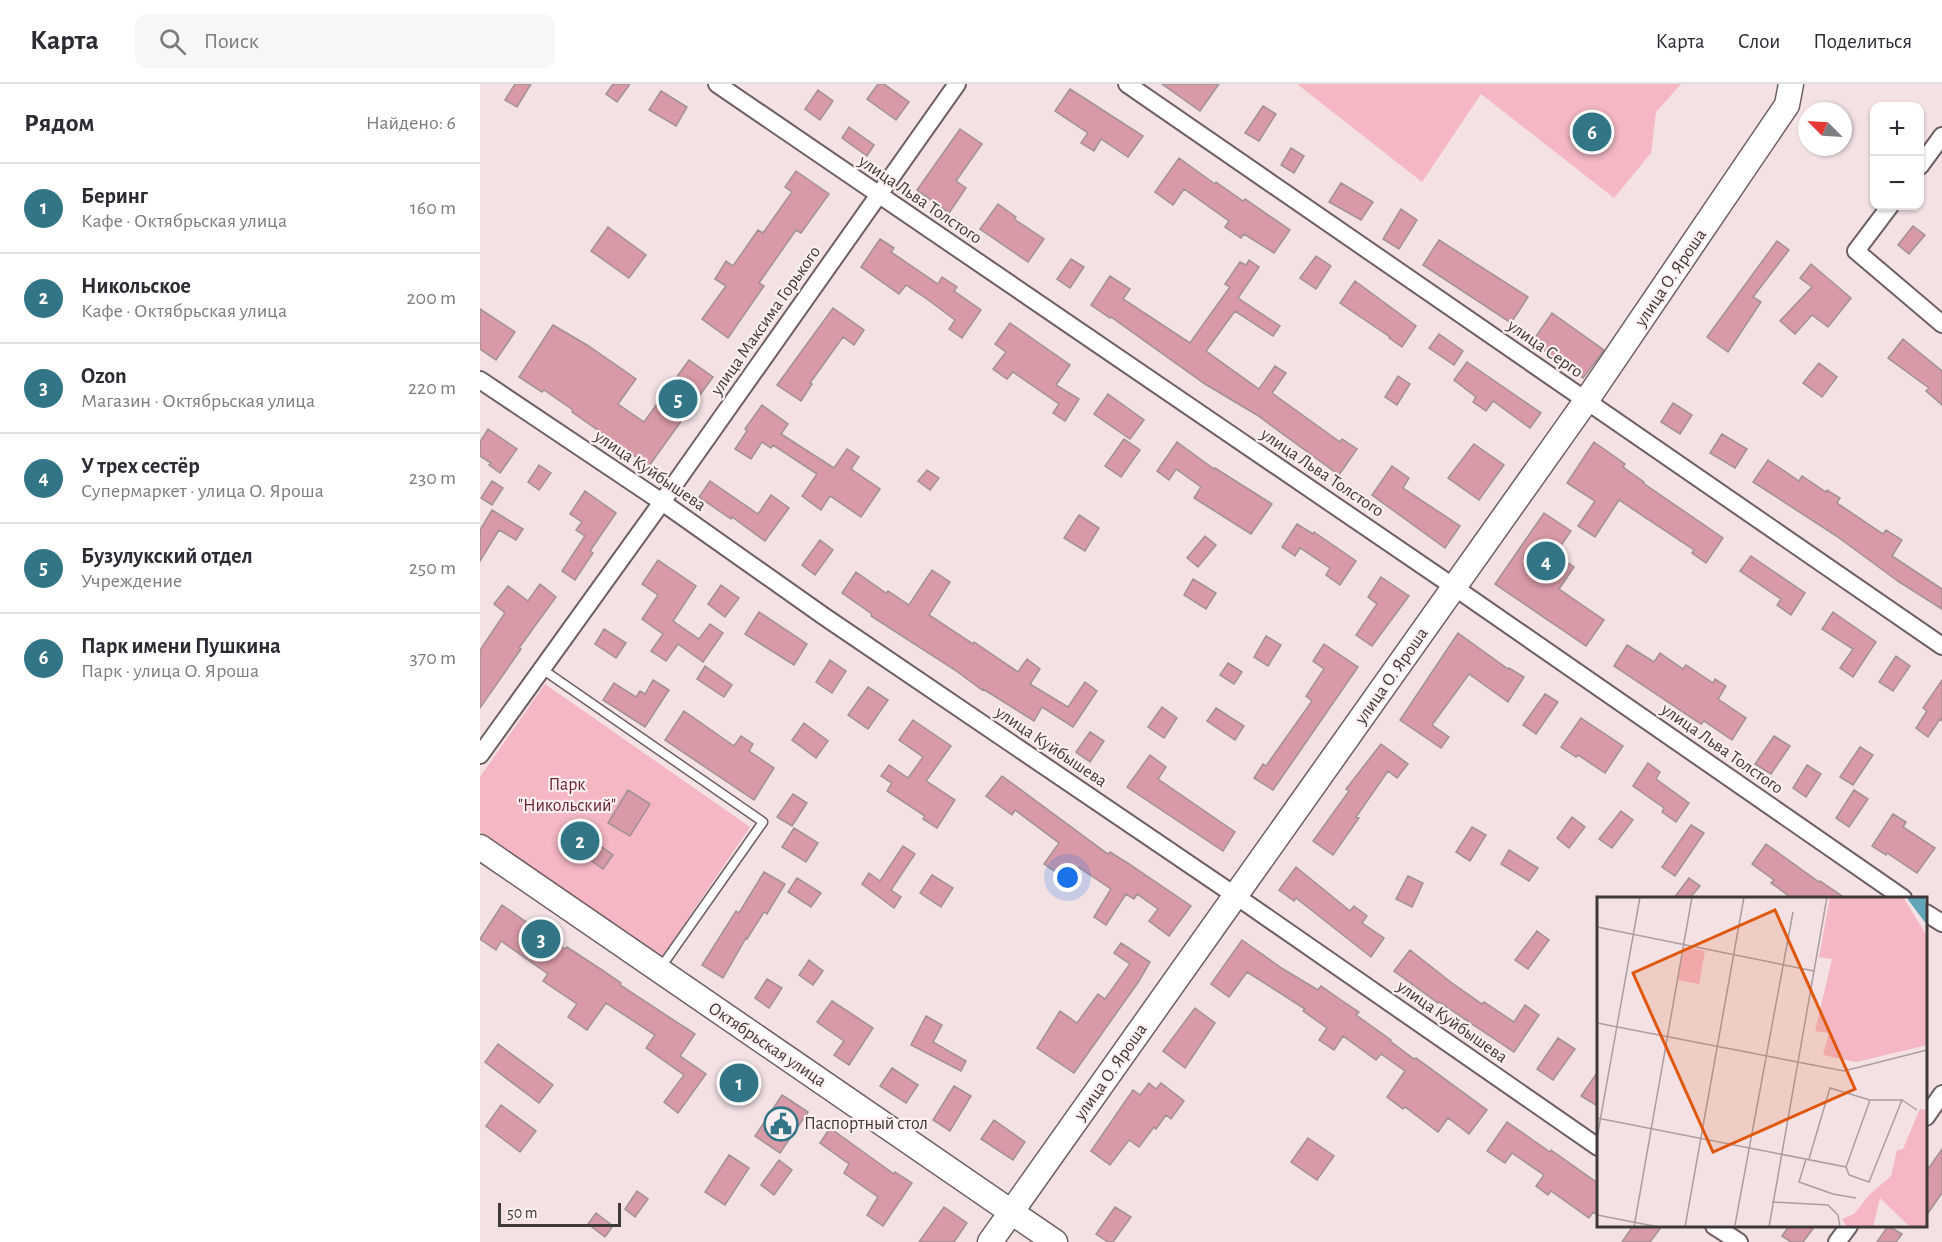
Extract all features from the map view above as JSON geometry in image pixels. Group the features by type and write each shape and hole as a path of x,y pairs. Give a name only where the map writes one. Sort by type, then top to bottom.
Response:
{"main road":[{"name":"улица О. Яроша","path":"990,1242 1586,401 1789,95"},
{"name":"Октябрьская улица","path":"480,847 1055,1242"}],"street":[{"name":"улица Льва Толстого","path":"717,84 1454,587 1902,897"},
{"name":"улица Максима Горького","path":"480,755 957,84"},
{"name":"улица Серго","path":"1127,84 1942,646"},
{"path":"1924,161 1942,136"},
{"path":"1887,210 1856,251 1942,324"},
{"name":"улица Куйбышева","path":"480,380 662,502 1597,1147"},
{"path":"1927,914 1942,923"},
{"path":"1927,1116 1942,1094"},
{"path":"1716,1227 1739,1242"},
{"path":"1837,1242 1848,1227"}],"lane":[{"path":"1789,95 1800,84"},
{"path":"542,669 763,822 659,970"}],"green space":[{"path":"1297,84 1681,84 1656,112 1651,153 1614,198 1481,94 1422,182"},
{"name":"Парк \"Никольский\"","path":"545,684 750,827 662,957 480,832 480,777"}],"building":[{"path":"515,84 531,84 517,107 505,100"},
{"path":"613,84 630,84 617,102 606,94"},
{"path":"878,84 884,84 909,102 896,120 867,99"},
{"path":"1162,84 1219,84 1200,111"},
{"path":"1070,89 1143,136 1128,157 1101,139 1094,151 1081,143 1088,133 1055,111"},
{"path":"818,90 833,101 820,120 805,109"},
{"path":"661,91 687,107 676,126 649,110"},
{"path":"1263,106 1276,114 1259,141 1245,133"},
{"path":"849,127 874,145 867,156 842,138"},
{"path":"960,129 982,144 956,181 966,188 949,213 917,190"},
{"path":"1291,148 1304,156 1294,173 1281,165"},
{"path":"1179,158 1215,184 1216,182 1243,201 1245,199 1290,230 1274,253 1244,234 1241,238 1225,227 1229,221 1184,189 1173,205 1155,192"},
{"path":"796,171 829,194 801,233 796,230 759,283 764,286 728,338 702,319 726,286 715,279 726,261 733,266 758,230 763,233 792,192 785,187"},
{"path":"1341,183 1373,202 1361,220 1329,202"},
{"path":"998,204 1016,217 1014,219 1044,239 1028,262 980,229"},
{"path":"1401,209 1417,220 1399,249 1383,239"},
{"path":"1913,226 1925,235 1909,254 1898,245"},
{"path":"608,227 646,255 629,278 591,251"},
{"path":"880,239 894,248 891,252 938,284 942,277 957,287 954,291 981,310 962,338 949,329 955,320 927,299 906,285 899,294 861,267"},
{"path":"1439,240 1528,297 1511,323 1423,265"},
{"path":"1777,241 1789,250 1753,297 1761,302 1728,352 1707,337"},
{"path":"1316,256 1331,266 1316,289 1300,278"},
{"path":"1071,259 1084,267 1070,288 1057,279"},
{"path":"1249,260 1259,267 1238,298 1280,326 1273,336 1235,311 1206,351 1259,389 1275,366 1286,373 1272,393 1340,442 1342,439 1357,449 1339,475 1257,415 1205,384 1091,305 1110,276 1130,289 1123,299 1190,343 1230,287 1225,284 1240,262 1246,265"},
{"path":"1811,264 1851,298 1828,327 1812,315 1795,334 1780,321 1812,287 1800,278"},
{"path":"1355,281 1416,326 1402,347 1340,303"},
{"path":"833,308 864,330 854,345 843,337 810,383 812,384 801,401 777,385"},
{"path":"480,309 515,332 496,360 480,349"},
{"path":"1552,313 1604,350 1583,378 1532,342"},
{"path":"1010,323 1070,365 1056,385 1079,399 1065,421 1053,413 1059,404 1013,372 1007,379 993,369 1006,352 995,344"},
{"path":"553,325 636,379 618,404 644,422 689,360 713,377 649,466 544,390 542,392 519,377"},
{"path":"1439,334 1463,351 1454,365 1429,348"},
{"path":"1903,339 1942,371 1942,405 1926,391 1929,388 1888,358"},
{"path":"1467,362 1541,413 1530,428 1493,401 1486,411 1473,402 1476,397 1454,380"},
{"path":"1819,363 1837,377 1822,397 1803,383"},
{"path":"1398,376 1410,384 1397,405 1385,397"},
{"path":"1108,394 1144,420 1130,439 1094,414"},
{"path":"1673,403 1692,415 1680,434 1661,422"},
{"path":"762,405 788,424 781,434 834,468 847,449 859,457 851,469 880,489 861,517 830,496 821,510 802,496 817,474 773,445 771,448 762,442 751,459 735,449 747,431 745,429"},
{"path":"488,429 517,449 500,473 480,456 480,442"},
{"path":"1722,434 1747,449 1735,468 1710,453"},
{"path":"1124,439 1140,450 1121,477 1105,466"},
{"path":"1177,442 1214,469 1272,504 1251,534 1194,498 1201,487 1176,469 1169,480 1157,471"},
{"path":"1594,442 1625,464 1623,467 1643,483 1723,538 1706,563 1692,553 1694,550 1619,500 1595,537 1578,526 1595,501 1567,483"},
{"path":"1474,444 1504,465 1479,500 1448,478"},
{"path":"1768,460 1799,481 1802,476 1826,492 1827,490 1840,498 1837,503 1883,534 1886,530 1902,540 1892,556 1942,589 1942,609 1753,482"},
{"path":"539,465 551,473 539,490 528,482"},
{"path":"1392,466 1409,478 1403,488 1460,526 1445,548 1372,495"},
{"path":"927,470 939,478 930,490 918,481"},
{"path":"492,481 503,488 492,505 481,498"},
{"path":"710,481 758,514 771,495 789,508 765,541 699,497"},
{"path":"585,491 616,513 590,551 593,553 575,580 562,571 585,536 576,530 582,522 570,514"},
{"path":"492,510 523,529 516,540 499,530 480,561 480,530"},
{"path":"1544,513 1571,531 1555,554 1574,567 1559,589 1604,620 1586,646 1495,584"},
{"path":"1079,515 1099,528 1085,551 1064,538"},
{"path":"1297,524 1313,534 1314,532 1356,561 1340,585 1326,575 1330,568 1300,548 1295,556 1282,547"},
{"path":"1205,536 1216,545 1198,567 1187,558"},
{"path":"820,540 833,550 815,575 802,565"},
{"path":"1751,556 1805,593 1791,615 1777,605 1781,599 1740,571"},
{"path":"658,560 696,586 673,621 699,639 710,624 723,633 703,662 678,644 666,661 651,651 663,634 642,619 658,595 642,584"},
{"path":"932,570 950,582 929,615 1018,672 1027,659 1040,669 1030,684 1068,707 1085,682 1097,691 1073,727 1042,707 1034,721 982,690 871,616 872,614 842,593 856,572 886,593 888,591 909,605"},
{"path":"1381,577 1409,596 1372,646 1356,635 1377,604 1368,597"},
{"path":"1193,579 1216,593 1206,609 1184,595"},
{"path":"540,584 556,597 480,708 480,650 505,613 494,604 508,586 528,601"},
{"path":"721,585 739,598 725,617 708,604"},
{"path":"759,612 807,644 794,665 745,634"},
{"path":"1833,612 1876,642 1853,677 1840,668 1853,649 1822,629"},
{"path":"604,629 626,643 616,658 595,644"},
{"path":"1458,633 1508,669 1524,677 1508,702 1469,674 1432,725 1449,737 1441,748 1400,720"},
{"path":"1266,636 1281,645 1268,666 1254,657"},
{"path":"1324,644 1358,667 1273,790 1254,778 1263,764 1266,766 1312,701 1306,696 1324,669 1313,661"},
{"path":"1627,645 1654,662 1660,653 1683,669 1686,665 1713,683 1715,679 1726,686 1718,699 1746,718 1732,740 1704,721 1701,724 1614,666"},
{"path":"1896,656 1910,666 1893,691 1879,682"},
{"path":"830,660 846,671 832,693 816,682"},
{"path":"1228,663 1242,672 1234,684 1220,675"},
{"path":"705,666 732,685 724,697 697,679"},
{"path":"653,680 669,690 645,727 603,700 614,683 636,697 640,691 645,694"},
{"path":"1942,680 1942,721 1940,719 1928,737 1916,728 1927,711 1923,708"},
{"path":"868,687 888,700 868,729 848,715"},
{"path":"1545,694 1558,702 1536,734 1523,725"},
{"path":"1162,707 1177,718 1164,738 1148,727"},
{"path":"1216,708 1244,726 1235,740 1207,721"},
{"path":"684,711 734,746 741,736 753,744 749,751 774,768 754,800 665,740"},
{"path":"1581,718 1623,746 1605,773 1561,747"},
{"path":"913,720 951,746 926,781 955,800 937,828 923,819 925,816 887,791 892,783 881,776 889,765 908,778 923,757 899,740"},
{"path":"804,723 828,741 816,758 792,740"},
{"path":"1090,732 1104,741 1090,762 1076,752"},
{"path":"1774,736 1790,746 1771,774 1755,764"},
{"path":"1381,744 1408,764 1397,778 1388,771 1333,855 1313,841 1349,791 1346,789"},
{"path":"1860,747 1873,755 1853,785 1840,777"},
{"path":"1150,755 1166,767 1158,779 1235,832 1223,851 1127,787"},
{"path":"1648,763 1660,772 1656,779 1689,803 1676,822 1662,812 1664,808 1633,786"},
{"path":"1807,765 1821,774 1806,797 1793,788"},
{"path":"1002,776 1108,854 1110,852 1191,906 1169,936 1149,921 1158,909 1137,894 1134,899 1126,894 1106,925 1094,917 1111,889 1078,867 1069,881 1044,864 1059,843 1015,810 1012,815 986,796"},
{"path":"628,790 650,804 630,836 608,823"},
{"path":"1854,790 1868,799 1849,827 1836,818"},
{"path":"793,794 807,803 792,826 777,817"},
{"path":"1621,811 1633,820 1612,848 1599,839"},
{"path":"1893,814 1906,822 1903,827 1935,848 1917,873 1872,846"},
{"path":"1572,817 1585,827 1569,848 1557,838"},
{"path":"1691,825 1704,833 1675,876 1662,867"},
{"path":"1472,827 1486,835 1470,861 1456,852"},
{"path":"575,828 613,855 603,869 565,842"},
{"path":"794,828 818,843 806,862 782,847"},
{"path":"1766,844 1844,897 1791,897 1771,883 1774,880 1752,864"},
{"path":"903,846 915,854 891,890 901,897 894,908 862,884 869,873 880,881"},
{"path":"1509,850 1538,868 1529,881 1501,864"},
{"path":"1296,867 1350,911 1354,906 1367,916 1362,923 1384,938 1371,957 1296,898 1294,901 1279,890"},
{"path":"764,872 785,884 767,914 764,912 746,938 723,978 702,965 736,911 739,913"},
{"path":"932,875 953,888 941,907 920,893"},
{"path":"1408,876 1423,883 1412,907 1396,899"},
{"path":"797,878 821,893 811,907 788,892"},
{"path":"1689,878 1700,886 1691,897 1675,897"},
{"path":"502,905 695,1034 680,1056 706,1074 678,1113 664,1102 684,1075 646,1048 655,1035 606,1003 587,1030 568,1017 577,1004 543,981 548,974 501,941 496,950 480,939"},
{"path":"1537,931 1549,940 1528,969 1515,960"},
{"path":"1242,940 1283,969 1318,990 1321,986 1359,1012 1356,1015 1487,1110 1469,1134 1448,1118 1438,1132 1405,1107 1403,1109 1387,1097 1405,1071 1381,1054 1376,1060 1343,1036 1334,1050 1319,1040 1327,1028 1303,1011 1305,1009 1247,972 1229,997 1211,984"},
{"path":"1121,943 1150,962 1074,1073 1037,1048 1060,1011 1077,1023 1098,994 1105,999 1130,964 1114,953"},
{"path":"1410,950 1482,1004 1484,1002 1514,1022 1525,1005 1539,1015 1514,1052 1438,1003 1394,971"},
{"path":"809,960 823,971 813,985 799,975"},
{"path":"767,979 782,988 769,1008 755,998"},
{"path":"832,1001 873,1028 849,1065 834,1055 844,1041 817,1022"},
{"path":"1195,1008 1215,1023 1185,1068 1163,1051"},
{"path":"926,1016 942,1025 933,1042 966,1061 961,1071 911,1045"},
{"path":"1558,1038 1575,1049 1553,1080 1537,1069"},
{"path":"498,1044 553,1085 539,1103 485,1062"},
{"path":"740,1062 759,1076 739,1104 720,1089"},
{"path":"892,1068 918,1085 906,1103 880,1086"},
{"path":"1597,1073 1597,1106 1581,1096"},
{"path":"1149,1083 1156,1089 1161,1083 1184,1101 1171,1119 1166,1115 1139,1147 1129,1140 1110,1165 1091,1151 1133,1090 1140,1095"},
{"path":"954,1086 971,1096 950,1131 933,1120"},
{"name":"Паспортный стол","path":"782,1095 808,1112 780,1153 755,1136"},
{"path":"501,1105 536,1131 520,1152 486,1126"},
{"path":"994,1120 1025,1142 1013,1160 981,1139"},
{"path":"1507,1122 1597,1183 1597,1214 1593,1212 1589,1218 1551,1191 1548,1195 1536,1186 1544,1175 1512,1153 1505,1163 1487,1151"},
{"path":"830,1128 894,1174 895,1172 912,1183 883,1226 867,1215 878,1197 844,1173 849,1164 820,1143"},
{"path":"1308,1138 1334,1156 1317,1180 1291,1162"},
{"path":"1942,1149 1942,1193 1927,1215 1927,1171"},
{"path":"729,1155 749,1168 725,1205 705,1192"},
{"path":"779,1160 792,1170 774,1195 761,1185"},
{"path":"637,1191 648,1199 635,1217 625,1209"},
{"path":"944,1207 967,1223 954,1242 919,1242"},
{"path":"1115,1207 1131,1217 1113,1242 1108,1242 1096,1234"},
{"path":"596,1213 613,1226 605,1237 588,1224"},
{"path":"1632,1227 1661,1227 1650,1242 1622,1242"},
{"path":"1788,1227 1814,1227 1803,1242 1791,1242 1782,1236"},
{"path":"1887,1227 1902,1234 1896,1242 1877,1242"}],"place":[{"name":"Парк имени Пушкина","path":"1592,132"},
{"name":"Бузулукский отдел","path":"678,399"},
{"name":"У трех сестёр","path":"1546,561"},
{"name":"Никольское","path":"580,841"},
{"name":"Ozon","path":"541,939"},
{"name":"Беринг","path":"739,1083"},
{"name":"Паспортный стол","path":"781,1124"}]}
